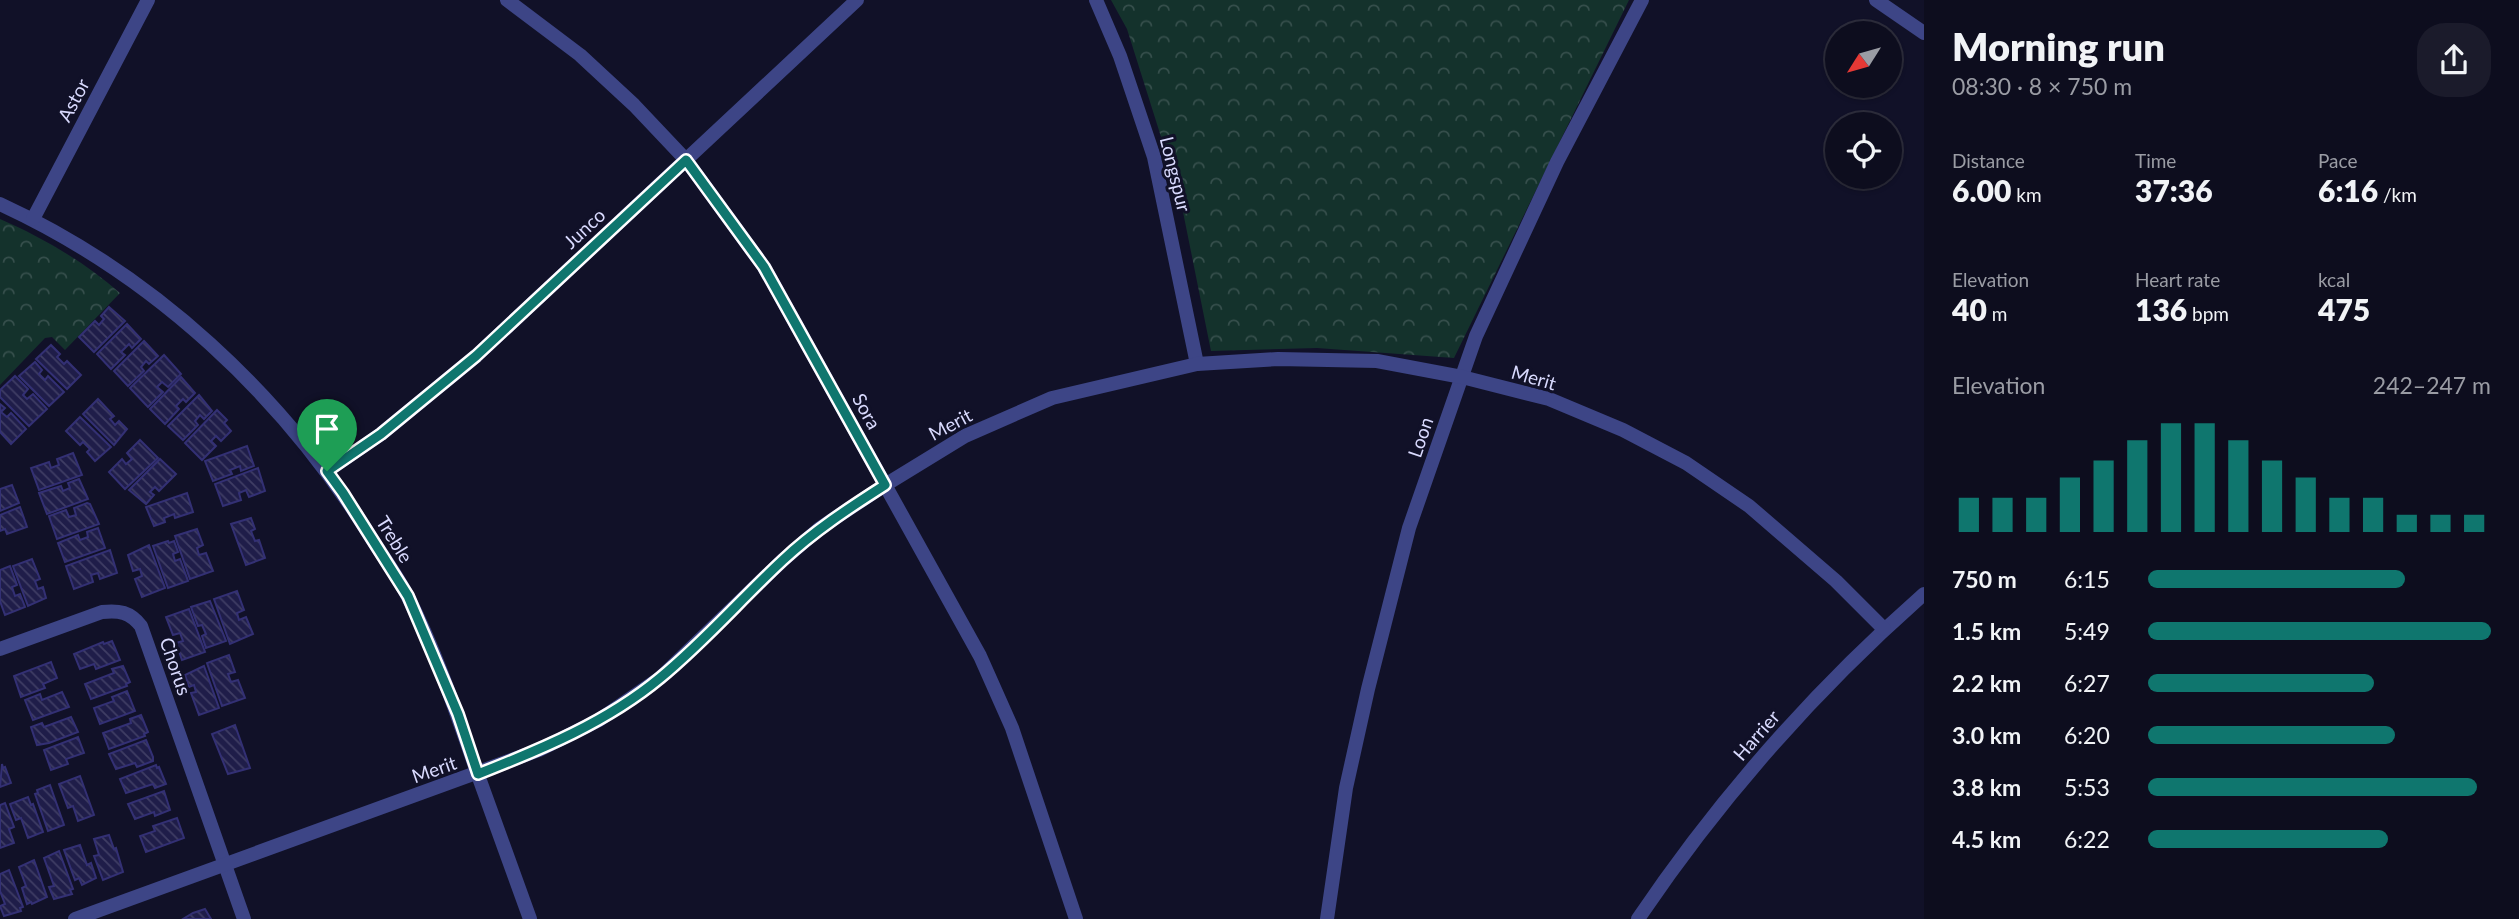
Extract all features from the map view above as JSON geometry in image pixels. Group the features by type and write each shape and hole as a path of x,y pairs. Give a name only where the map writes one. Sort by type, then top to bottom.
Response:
{"street":[{"name":"Astor","path":"33,219 148,0"},
{"name":"Sora","path":"508,0 580,55 686,160 764,267 1002,702 1076,919"},
{"name":"Junco","path":"327,471 381,434 476,356 857,0"},
{"name":"Longspur","path":"1096,0 1120,56 1154,157 1197,364"},
{"name":"Loon","path":"1327,919 1346,788 1409,528 1476,336 1557,162 1642,0"},
{"path":"1876,0 1924,33"},
{"name":"Treble","path":"0,204 33,219 135,281 182,318 253,385 327,471 408,596 458,714 530,919"},
{"name":"Merit","path":"75,919 539,750 599,720 629,701 660,678 820,528 965,436 1052,398 1197,364 1278,359 1377,361 1462,377 1549,399 1623,430 1686,463 1749,506 1836,581 1884,629"},
{"name":"Harrier","path":"1638,919 1731,794 1790,725 1884,629 1924,594"},
{"name":"Chorus","path":"0,649 102,612 127,613 135,618 141,626 225,863"},
{"path":"225,863 244,919"}],"green space":[{"path":"1111,0 1629,0 1454,358 1317,348 1211,351 1180,197 1127,29"},
{"path":"0,219 63,251 120,293 65,350 52,337 45,338 0,385"}],"building":[{"path":"109,307 125,321 94,352 79,337 95,321 99,325 104,319 101,316"},
{"path":"127,324 141,339 132,348 129,344 121,352 125,355 111,369 97,354"},
{"path":"144,341 158,356 149,364 146,361 141,367 144,371 128,386 114,371"},
{"path":"51,345 60,354 57,357 64,364 67,361 81,375 67,389 36,359"},
{"path":"164,355 181,374 168,387 162,382 157,387 163,392 148,407 130,388"},
{"path":"35,362 42,370 39,374 45,380 48,376 64,392 49,406 19,376"},
{"path":"15,376 28,389 23,395 27,399 33,394 47,409 29,426 0,397 0,390"},
{"path":"181,377 195,393 186,402 183,399 176,406 179,409 165,424 150,409"},
{"path":"199,395 212,411 204,419 200,415 195,421 198,425 183,440 168,426"},
{"path":"98,399 114,416 110,419 115,425 119,421 127,429 114,445 83,414"},
{"path":"0,404 5,408 1,412 7,417 11,413 26,429 11,444 0,432"},
{"path":"217,410 227,420 224,423 231,431 221,441 216,436 211,441 216,446 202,460 185,443"},
{"path":"80,417 111,447 95,461 87,452 90,449 83,442 80,445 66,431"},
{"path":"140,440 158,458 125,489 109,472 122,459 126,464 132,459 127,453"},
{"path":"247,446 254,466 241,471 240,466 230,470 232,474 213,481 205,461"},
{"path":"73,453 82,475 39,490 31,468 49,462 51,468 59,465 57,459"},
{"path":"160,459 176,474 159,491 155,487 150,492 154,495 146,504 129,490"},
{"path":"258,468 265,491 249,497 246,490 239,493 241,500 223,506 215,484"},
{"path":"79,479 88,499 47,514 39,493 61,486 63,491 70,488 68,483"},
{"path":"12,485 19,503 0,511 0,489"},
{"path":"187,493 193,512 175,518 174,514 164,518 165,522 154,526 146,507"},
{"path":"90,504 99,524 57,539 49,516 66,510 69,517 76,515 74,508"},
{"path":"20,507 27,527 7,534 5,529 0,531 0,515"},
{"path":"251,518 255,529 251,531 255,541 259,540 265,558 246,565 231,524"},
{"path":"98,528 105,548 65,562 58,543 78,535 80,540 88,537 87,532"},
{"path":"197,529 203,545 197,548 199,555 206,553 213,571 190,579 175,536"},
{"path":"174,541 178,552 173,554 175,561 180,559 188,581 168,588 153,546"},
{"path":"149,545 165,588 142,597 135,579 142,576 140,569 133,571 128,555"},
{"path":"110,550 117,573 100,579 98,573 91,575 93,582 74,589 66,566"},
{"path":"32,559 40,579 35,581 38,589 43,587 46,598 28,606 13,566"},
{"path":"10,566 17,585 12,587 15,596 20,594 25,607 5,615 0,601 0,570"},
{"path":"237,591 244,610 237,613 239,620 246,617 253,634 230,644 214,599"},
{"path":"210,601 226,641 206,648 202,636 206,634 202,625 198,626 191,607"},
{"path":"189,609 205,652 182,660 176,643 183,641 180,633 173,635 166,617"},
{"path":"112,641 120,660 96,669 94,664 80,669 74,654"},
{"path":"229,655 235,672 228,674 231,682 238,680 245,698 222,706 207,663"},
{"path":"51,662 57,678 43,684 45,688 21,697 14,676"},
{"path":"123,666 130,682 127,686 91,699 85,684 114,673 112,669"},
{"path":"204,666 219,708 199,715 191,693 196,692 194,685 189,687 185,675"},
{"path":"127,691 135,711 100,724 94,708 114,701 112,697"},
{"path":"62,692 69,707 33,720 25,700 40,694 42,700"},
{"path":"141,715 148,732 145,736 109,749 103,733 131,723 130,719"},
{"path":"71,717 78,732 37,745 31,727 42,723 44,727"},
{"path":"235,725 250,768 228,774 212,734"},
{"path":"78,737 84,753 66,759 68,764 51,770 44,750"},
{"path":"146,740 153,761 137,767 135,763 116,769 109,754"},
{"path":"2,764 11,783 0,787"},
{"path":"156,765 166,784 155,788 153,784 126,793 120,779"},
{"path":"80,776 94,815 78,821 73,806 68,808 59,784"},
{"path":"50,785 64,825 48,831 35,794 38,793 37,790"},
{"path":"164,791 170,810 135,819 128,804"},
{"path":"28,797 43,832 28,838 21,818 16,820 10,804"},
{"path":"5,803 14,827 9,829 14,843 0,848 0,805"},
{"path":"177,818 184,838 146,852 140,836 155,831 153,826"},
{"path":"109,835 123,872 103,880 94,856 99,855 94,839"},
{"path":"80,845 87,865 91,863 96,878 82,885 79,878 75,880 64,850"},
{"path":"59,851 73,889 70,890 72,894 54,899 49,887 54,886 44,858"},
{"path":"34,860 47,897 27,904 22,888 26,886 19,867"},
{"path":"9,870 23,907 20,908 21,911 4,916 0,906 5,904 0,891 0,874"},
{"path":"205,909 211,919 183,919 193,913"}],"route":[{"path":"686,160 764,267 885,485 820,528 660,678 629,701 599,720 539,750 478,774 458,714 408,596 327,471 381,434 476,356 686,160"}]}
